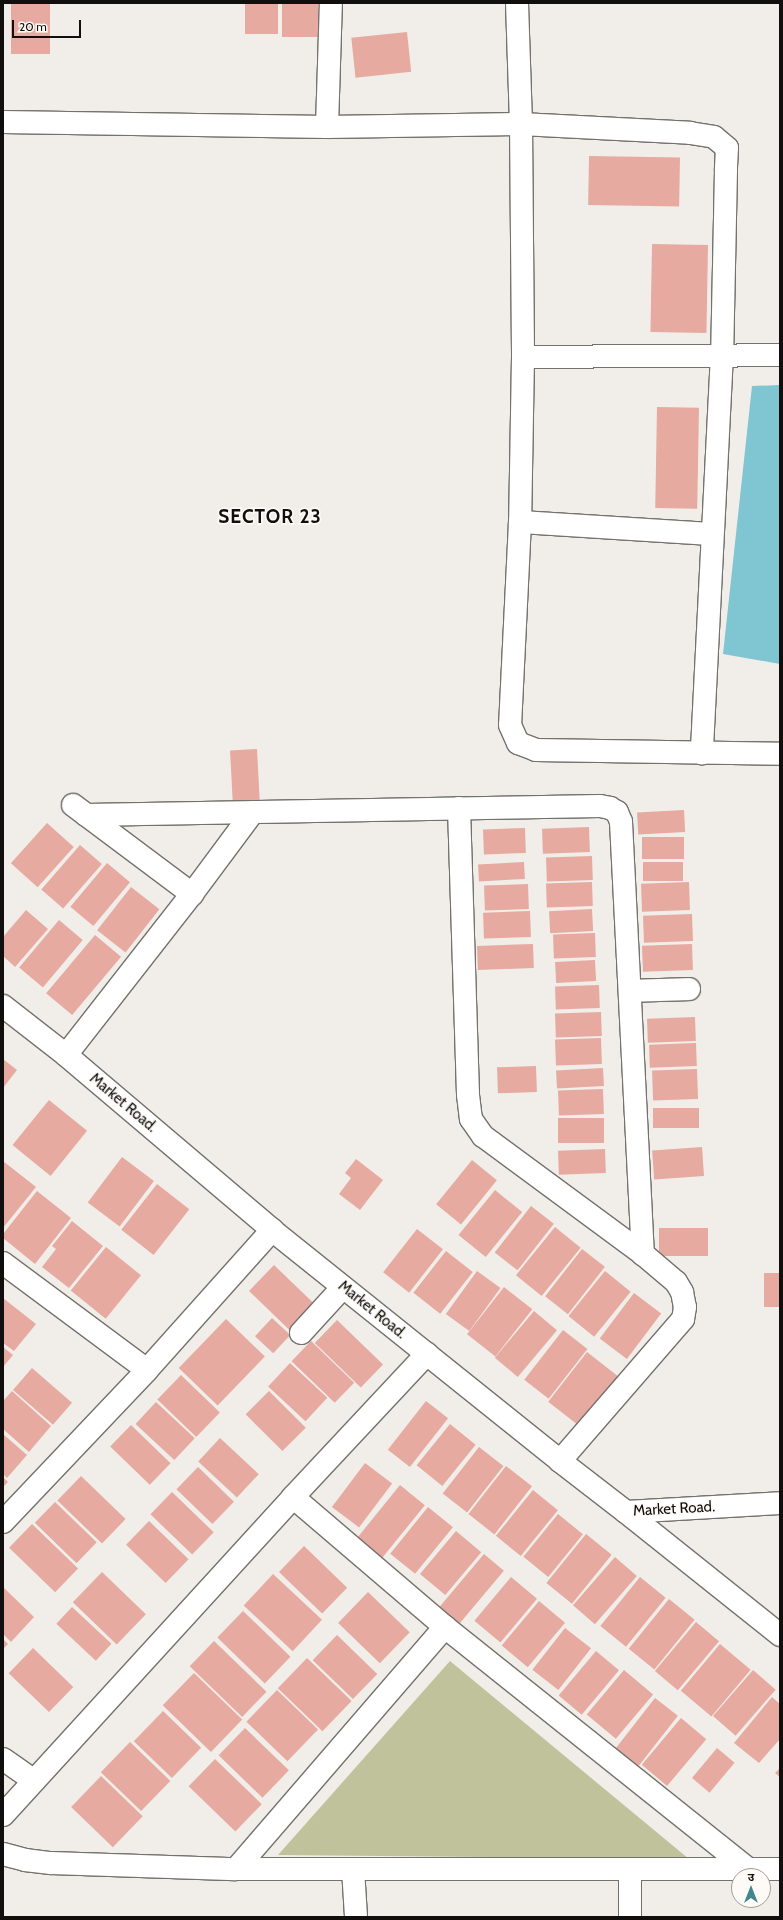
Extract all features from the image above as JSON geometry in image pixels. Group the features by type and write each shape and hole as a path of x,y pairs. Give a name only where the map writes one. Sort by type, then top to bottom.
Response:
{"street":[{"path":"327,127 330,3"},
{"path":"517,3 521,124 523,357 520,522 510,725 518,743 536,750 780,754"},
{"path":"3,122 327,127 521,124 690,133 714,137 727,148 722,354 702,753"},
{"path":"523,357 722,354 780,355"},
{"path":"520,522 712,534"},
{"path":"192,894 80,810 253,812 600,806 610,808 617,812 621,822 643,1254"},
{"path":"460,808 468,1095 471,1119 483,1136 643,1254 676,1282 682,1292 685,1307 683,1320 560,1461"},
{"path":"66,1054 192,894 253,812"},
{"path":"630,991 689,990"},
{"name":"Market Road.","path":"3,1006 66,1054 272,1230 560,1461 626,1512 780,1503"},
{"path":"3,1522 146,1370 272,1230"},
{"path":"3,1263 146,1370"},
{"path":"301,1333 343,1287"},
{"path":"3,1815 293,1497 427,1354"},
{"path":"293,1497 445,1627 747,1868"},
{"path":"626,1512 780,1635"},
{"path":"236,1869 445,1627"},
{"path":"3,1759 34,1781"},
{"path":"3,1854 25,1860 51,1863 236,1869 731,1869"},
{"path":"353,1869 356,1917"},
{"path":"630,1869 630,1917"}],"green space":[{"path":"450,1661 689,1859 278,1855"}],"water":[{"path":"780,385 780,664 723,654 752,386"}],"building":[{"path":"11,3 50,3 50,54 11,54"},
{"path":"245,3 278,3 278,34 245,34"},
{"path":"282,3 318,3 318,37 282,37"},
{"path":"407,32 411,72 355,78 351,38"},
{"path":"589,156 680,158 679,207 588,205"},
{"path":"652,244 708,245 706,333 650,332"},
{"path":"657,407 699,408 697,509 655,508"},
{"path":"257,749 260,802 233,803 230,750"},
{"path":"684,810 685,832 638,834 637,812"},
{"path":"47,823 74,847 38,887 11,863"},
{"path":"589,827 590,852 543,854 542,829"},
{"path":"525,828 526,853 484,854 483,829"},
{"path":"642,837 684,837 684,859 642,859"},
{"path":"80,845 102,864 63,909 41,890"},
{"path":"592,856 593,880 547,882 546,858"},
{"path":"524,862 525,879 479,881 478,864"},
{"path":"643,862 683,862 683,881 643,881"},
{"path":"107,863 130,882 93,926 70,907"},
{"path":"592,882 593,906 547,908 546,884"},
{"path":"689,882 690,910 642,912 641,884"},
{"path":"528,884 529,909 485,911 484,886"},
{"path":"131,887 159,909 126,953 97,930"},
{"path":"592,909 593,931 550,933 549,911"},
{"path":"26,910 48,929 15,967 3,956 3,937"},
{"path":"530,911 531,937 484,939 483,913"},
{"path":"692,914 693,941 644,943 643,916"},
{"path":"59,920 83,940 43,987 19,967"},
{"path":"595,933 596,957 554,958 553,934"},
{"path":"95,935 121,957 72,1015 46,993"},
{"path":"533,944 534,968 478,970 477,946"},
{"path":"692,944 693,970 643,972 642,946"},
{"path":"595,960 596,981 556,983 555,962"},
{"path":"599,985 600,1008 556,1010 555,987"},
{"path":"601,1012 602,1036 556,1038 555,1014"},
{"path":"695,1017 696,1041 648,1043 647,1019"},
{"path":"601,1038 602,1064 556,1066 555,1040"},
{"path":"696,1043 697,1066 650,1068 649,1045"},
{"path":"3,1059 17,1070 3,1088"},
{"path":"536,1066 537,1092 498,1093 497,1067"},
{"path":"603,1068 604,1086 557,1088 556,1070"},
{"path":"697,1069 698,1099 653,1101 652,1071"},
{"path":"603,1089 604,1114 559,1116 558,1091"},
{"path":"49,1100 87,1131 51,1176 12,1145"},
{"path":"653,1108 699,1108 699,1128 653,1128"},
{"path":"558,1118 604,1118 604,1143 558,1143"},
{"path":"702,1147 704,1176 654,1179 652,1150"},
{"path":"605,1149 606,1173 559,1175 558,1151"},
{"path":"122,1157 154,1181 120,1227 88,1203"},
{"path":"356,1159 383,1180 360,1210 339,1194 351,1178 345,1173"},
{"path":"472,1160 497,1180 461,1224 436,1204"},
{"path":"3,1161 36,1187 3,1228"},
{"path":"157,1184 189,1209 154,1255 121,1230"},
{"path":"495,1190 522,1212 486,1257 458,1235"},
{"path":"37,1191 71,1218 35,1264 3,1238 3,1234"},
{"path":"531,1206 554,1224 518,1270 495,1252"},
{"path":"72,1221 103,1246 69,1288 42,1267 56,1249 52,1246"},
{"path":"555,1227 581,1248 542,1296 516,1275"},
{"path":"659,1228 708,1228 708,1256 659,1256"},
{"path":"417,1229 443,1249 409,1293 383,1272"},
{"path":"106,1247 141,1275 106,1319 71,1291"},
{"path":"582,1249 605,1267 568,1314 545,1296"},
{"path":"446,1251 473,1272 440,1314 413,1293"},
{"path":"274,1265 318,1307 293,1333 249,1291"},
{"path":"477,1271 500,1288 469,1331 446,1314"},
{"path":"605,1271 631,1292 594,1337 568,1316"},
{"path":"764,1273 780,1273 780,1307 764,1307"},
{"path":"504,1287 532,1309 495,1356 467,1334"},
{"path":"634,1293 661,1313 627,1359 600,1339"},
{"path":"3,1298 36,1324 14,1351 3,1343"},
{"path":"534,1311 557,1330 518,1377 495,1358"},
{"path":"272,1318 290,1335 273,1353 255,1336"},
{"path":"226,1319 265,1357 218,1405 179,1368"},
{"path":"337,1320 383,1364 361,1387 315,1343"},
{"path":"563,1330 587,1349 549,1399 524,1380"},
{"path":"311,1341 354,1383 335,1403 292,1361"},
{"path":"3,1347 13,1355 3,1367"},
{"path":"587,1352 619,1377 581,1427 548,1402"},
{"path":"290,1363 327,1398 305,1421 268,1386"},
{"path":"32,1368 72,1403 53,1425 13,1390"},
{"path":"181,1375 220,1413 196,1437 157,1399"},
{"path":"12,1391 51,1426 29,1452 3,1429 3,1401"},
{"path":"269,1391 306,1428 282,1451 246,1414"},
{"path":"426,1401 448,1418 410,1467 388,1450"},
{"path":"156,1402 195,1438 174,1460 136,1424"},
{"path":"450,1424 476,1445 442,1486 417,1465"},
{"path":"131,1425 171,1463 150,1485 110,1447"},
{"path":"3,1434 27,1455 7,1478 3,1474"},
{"path":"220,1438 259,1474 237,1498 198,1461"},
{"path":"479,1447 503,1466 467,1513 443,1493"},
{"path":"365,1463 392,1483 359,1527 332,1507"},
{"path":"506,1466 532,1486 494,1534 468,1514"},
{"path":"198,1467 234,1502 212,1524 176,1489"},
{"path":"81,1476 126,1519 102,1544 57,1500"},
{"path":"3,1477 8,1482 3,1487"},
{"path":"400,1485 425,1505 377,1564 352,1544"},
{"path":"533,1490 558,1510 521,1556 496,1536"},
{"path":"172,1492 214,1532 192,1555 150,1514"},
{"path":"55,1502 97,1542 77,1563 35,1523"},
{"path":"428,1507 453,1527 415,1574 390,1554"},
{"path":"558,1514 583,1534 548,1577 523,1557"},
{"path":"149,1521 189,1559 166,1583 126,1545"},
{"path":"32,1524 78,1568 55,1592 9,1548"},
{"path":"456,1531 481,1552 445,1595 420,1574"},
{"path":"586,1534 612,1555 572,1604 546,1583"},
{"path":"304,1546 347,1588 322,1614 279,1572"},
{"path":"484,1554 504,1571 459,1624 439,1608"},
{"path":"615,1557 637,1576 595,1624 573,1605"},
{"path":"102,1572 146,1614 117,1645 73,1602"},
{"path":"273,1574 322,1620 293,1651 244,1605"},
{"path":"511,1577 537,1599 500,1643 474,1621"},
{"path":"640,1577 666,1598 626,1647 600,1626"},
{"path":"3,1587 34,1617 11,1642 3,1634"},
{"path":"368,1592 410,1632 380,1663 338,1623"},
{"path":"669,1599 695,1620 654,1670 629,1649"},
{"path":"539,1601 565,1623 528,1667 502,1645"},
{"path":"72,1607 111,1644 96,1661 56,1624"},
{"path":"243,1611 290,1657 265,1683 217,1638"},
{"path":"696,1622 719,1641 678,1690 655,1671"},
{"path":"565,1628 591,1648 558,1690 532,1670"},
{"path":"337,1635 377,1674 353,1699 313,1660"},
{"path":"3,1639 8,1644 3,1649"},
{"path":"214,1641 267,1692 242,1717 190,1666"},
{"path":"720,1644 751,1670 711,1716 681,1691"},
{"path":"33,1648 73,1687 49,1712 9,1673"},
{"path":"596,1651 619,1670 582,1715 559,1695"},
{"path":"307,1658 352,1701 322,1731 278,1688"},
{"path":"624,1670 653,1694 616,1739 587,1714"},
{"path":"753,1670 776,1690 736,1736 713,1716"},
{"path":"194,1673 242,1720 211,1752 163,1705"},
{"path":"277,1690 318,1730 287,1761 246,1722"},
{"path":"772,1697 780,1704 780,1739 759,1763 734,1743"},
{"path":"655,1698 678,1716 638,1766 616,1748"},
{"path":"163,1711 201,1748 172,1778 134,1741"},
{"path":"681,1718 706,1739 667,1786 642,1765"},
{"path":"245,1728 289,1770 262,1798 219,1755"},
{"path":"130,1742 170,1781 141,1811 101,1772"},
{"path":"717,1748 735,1763 710,1793 692,1778"},
{"path":"215,1759 262,1804 235,1831 189,1786"},
{"path":"780,1768 780,1777 775,1773"},
{"path":"101,1776 143,1816 113,1847 71,1807"}],"district":[{"name":"SECTOR 23","path":"270,517"}]}
